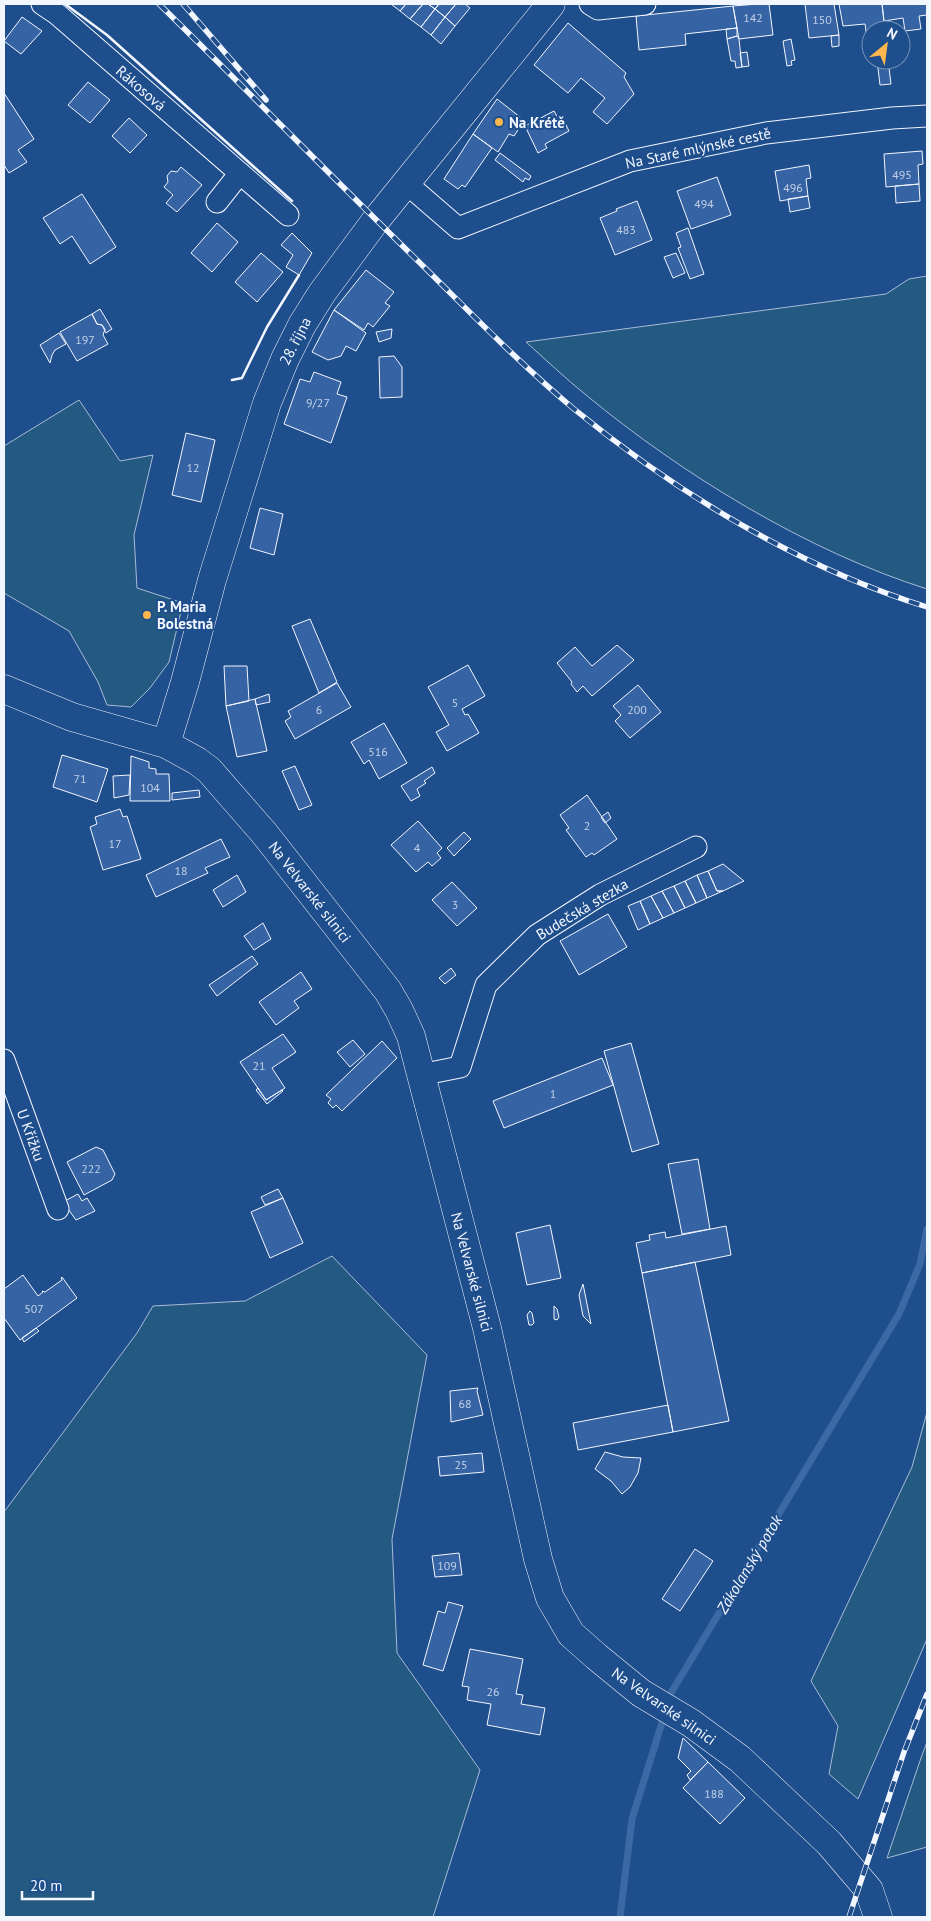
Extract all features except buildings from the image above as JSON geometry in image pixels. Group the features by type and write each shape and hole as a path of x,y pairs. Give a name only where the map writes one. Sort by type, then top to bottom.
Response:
{"main road":[{"name":"28. října","path":"166,744 185,682 212,580 267,402 302,325 322,293 406,184 551,4"},
{"name":"Na Velvarské silnici","path":"4,689 72,716 166,744 197,761 222,784 264,833 388,992 411,1036 487,1328 538,1559 550,1598 571,1634 642,1693 691,1723 740,1759 829,1843 869,1890 878,1917"}],"street":[{"name":"Rákosová","path":"42,4 288,214"},
{"path":"590,4 598,9 644,4"},
{"name":"Na Staré mlýnské cestě","path":"406,184 458,228 630,161 766,133 892,118 927,116"},
{"path":"217,202 240,173"},
{"name":"Budečská stezka","path":"420,1075 460,1067 486,985 537,935 600,896 696,847"},
{"name":"U Křížku","path":"4,1060 58,1209"}],"shaded area":[{"path":"927,276 927,589 837,554 748,508 705,482 624,425 578,389 526,342 886,294 909,279"},
{"path":"79,400 120,461 153,455 134,535 137,588 183,603 169,662 150,688 131,707 107,705 98,682 69,631 4,593 4,446"},
{"path":"332,1256 427,1355 392,1539 397,1653 480,1770 433,1917 4,1917 4,1512 137,1333 153,1306 245,1301"},
{"path":"927,1412 927,1639 858,1799 829,1774 838,1726 811,1681 912,1467"},
{"path":"927,1742 927,1847 887,1858 921,1758"}],"waterway":[{"name":"Zákolanský potok","path":"668,1703 671,1693 899,1314 920,1264 927,1229"},
{"name":"Zákolanský potok","path":"620,1917 632,1819 665,1713"}],"railway":[{"path":"159,4 515,356 574,409 655,470 742,525 832,571 927,607"},
{"path":"183,4 266,100"},
{"path":"849,1917 904,1752 927,1694"}],"wall":[{"path":"65,4 107,35 292,201"},
{"path":"232,380 242,378 267,327 299,275"}],"place":[{"name":"Na Krétě","path":"499,122"},
{"name":"P. Maria Bolestná","path":"147,615"}]}
